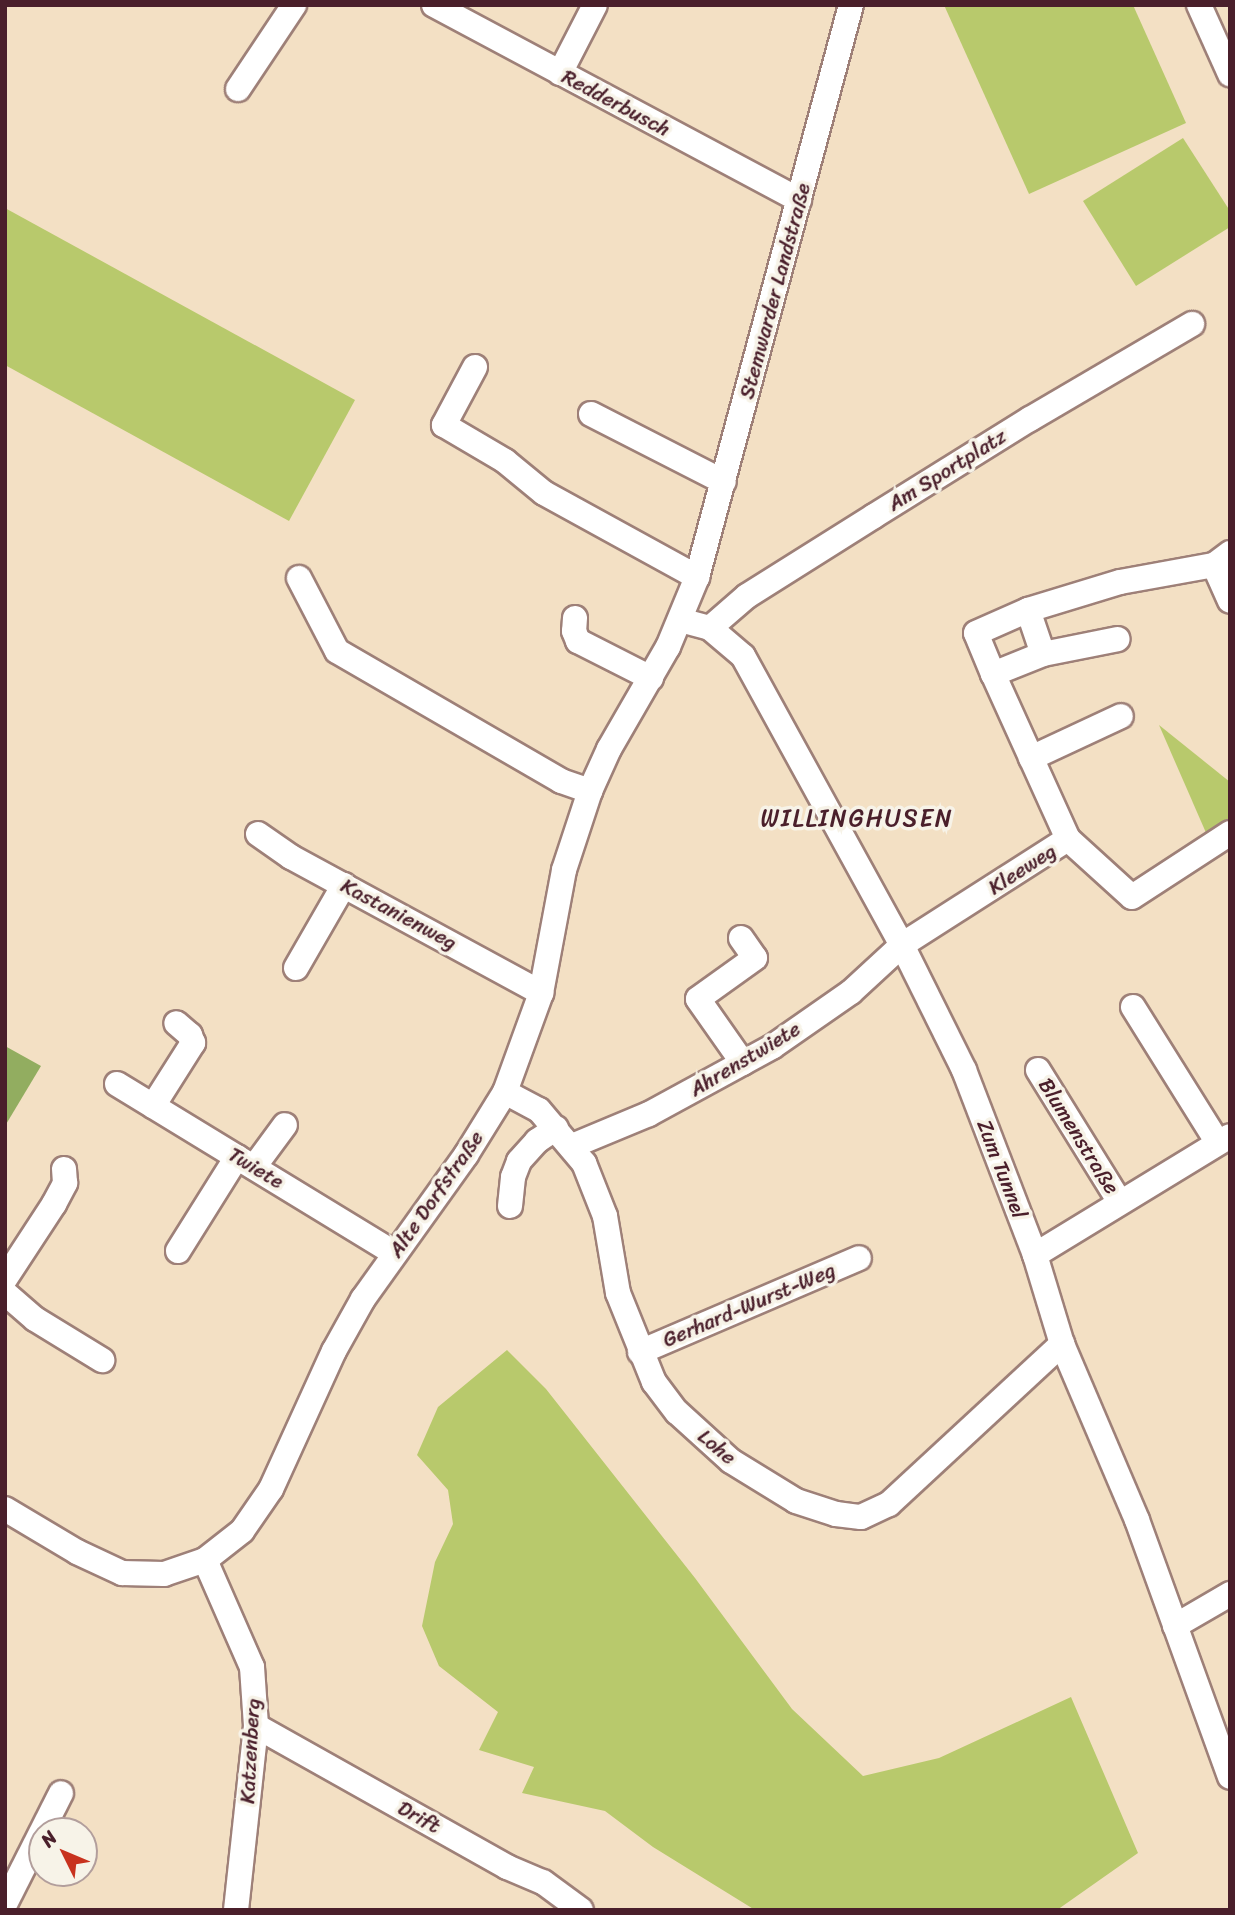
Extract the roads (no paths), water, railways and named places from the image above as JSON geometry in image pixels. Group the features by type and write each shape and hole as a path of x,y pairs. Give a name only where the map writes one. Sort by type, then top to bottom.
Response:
{"street":[{"path":"238,89 294,5"},
{"name":"Redderbusch","path":"434,5 799,200"},
{"path":"560,73 595,5"},
{"name":"Stemwarder Landstraße","path":"680,620 697,577 724,482 851,5"},
{"path":"1199,5 1230,74"},
{"name":"Am Sportplatz","path":"710,628 747,596 1030,419 1192,324"},
{"path":"475,367 444,425 505,461 544,493 697,577"},
{"path":"591,414 724,482"},
{"path":"1222,559 1230,601"},
{"name":"Kleeweg","path":"902,945 1068,839 976,633 1028,610 1123,581 1222,559"},
{"path":"299,578 337,651 561,781 590,791"},
{"path":"1028,610 1043,654"},
{"path":"575,618 574,631 578,641 651,678"},
{"name":"Zum Tunnel","path":"680,620 710,628 743,656 902,945 964,1070 1035,1255 1062,1344 1137,1520 1230,1777"},
{"name":"Alte Dorfstraße","path":"5,1509 77,1552 122,1573 164,1574 205,1560 242,1531 271,1489 334,1350 394,1253 467,1155 505,1093 541,993 564,870 590,791 609,749 651,678 680,620"},
{"path":"993,674 1043,654 1118,639"},
{"path":"1031,758 1121,716"},
{"path":"1068,839 1132,897 1230,833"},
{"name":"Kastanienweg","path":"258,834 291,857 541,993"},
{"path":"296,968 344,885"},
{"path":"741,938 755,958 698,999 743,1063"},
{"name":"Ahrenstwiete","path":"510,1206 513,1177 519,1161 537,1141 564,1137 649,1114 743,1063 851,992 902,945"},
{"name":"Blumenstraße","path":"1035,1255 1224,1139 1132,1007"},
{"path":"153,1106 193,1043 190,1035 176,1023"},
{"name":"Blumenstraße","path":"1038,1070 1120,1202"},
{"name":"Twiete","path":"117,1084 394,1253"},
{"name":"Lohe","path":"505,1093 540,1110 584,1163 605,1216 618,1293 654,1381 677,1412 731,1461 796,1500 836,1514 861,1517 889,1504 1062,1344"},
{"path":"178,1251 246,1162 285,1125"},
{"path":"11,1272 65,1183 64,1169"},
{"name":"Gerhard-Wurst-Weg","path":"640,1352 859,1258"},
{"path":"5,1293 35,1319 102,1360"},
{"name":"Katzenberg","path":"205,1560 252,1667 256,1726 236,1910"},
{"path":"1175,1626 1230,1594"},
{"name":"Drift","path":"256,1726 507,1867 543,1882 581,1910"},
{"path":"5,1903 61,1793"}],"district":[{"name":"WILLINGHUSEN","path":"857,819"}]}
